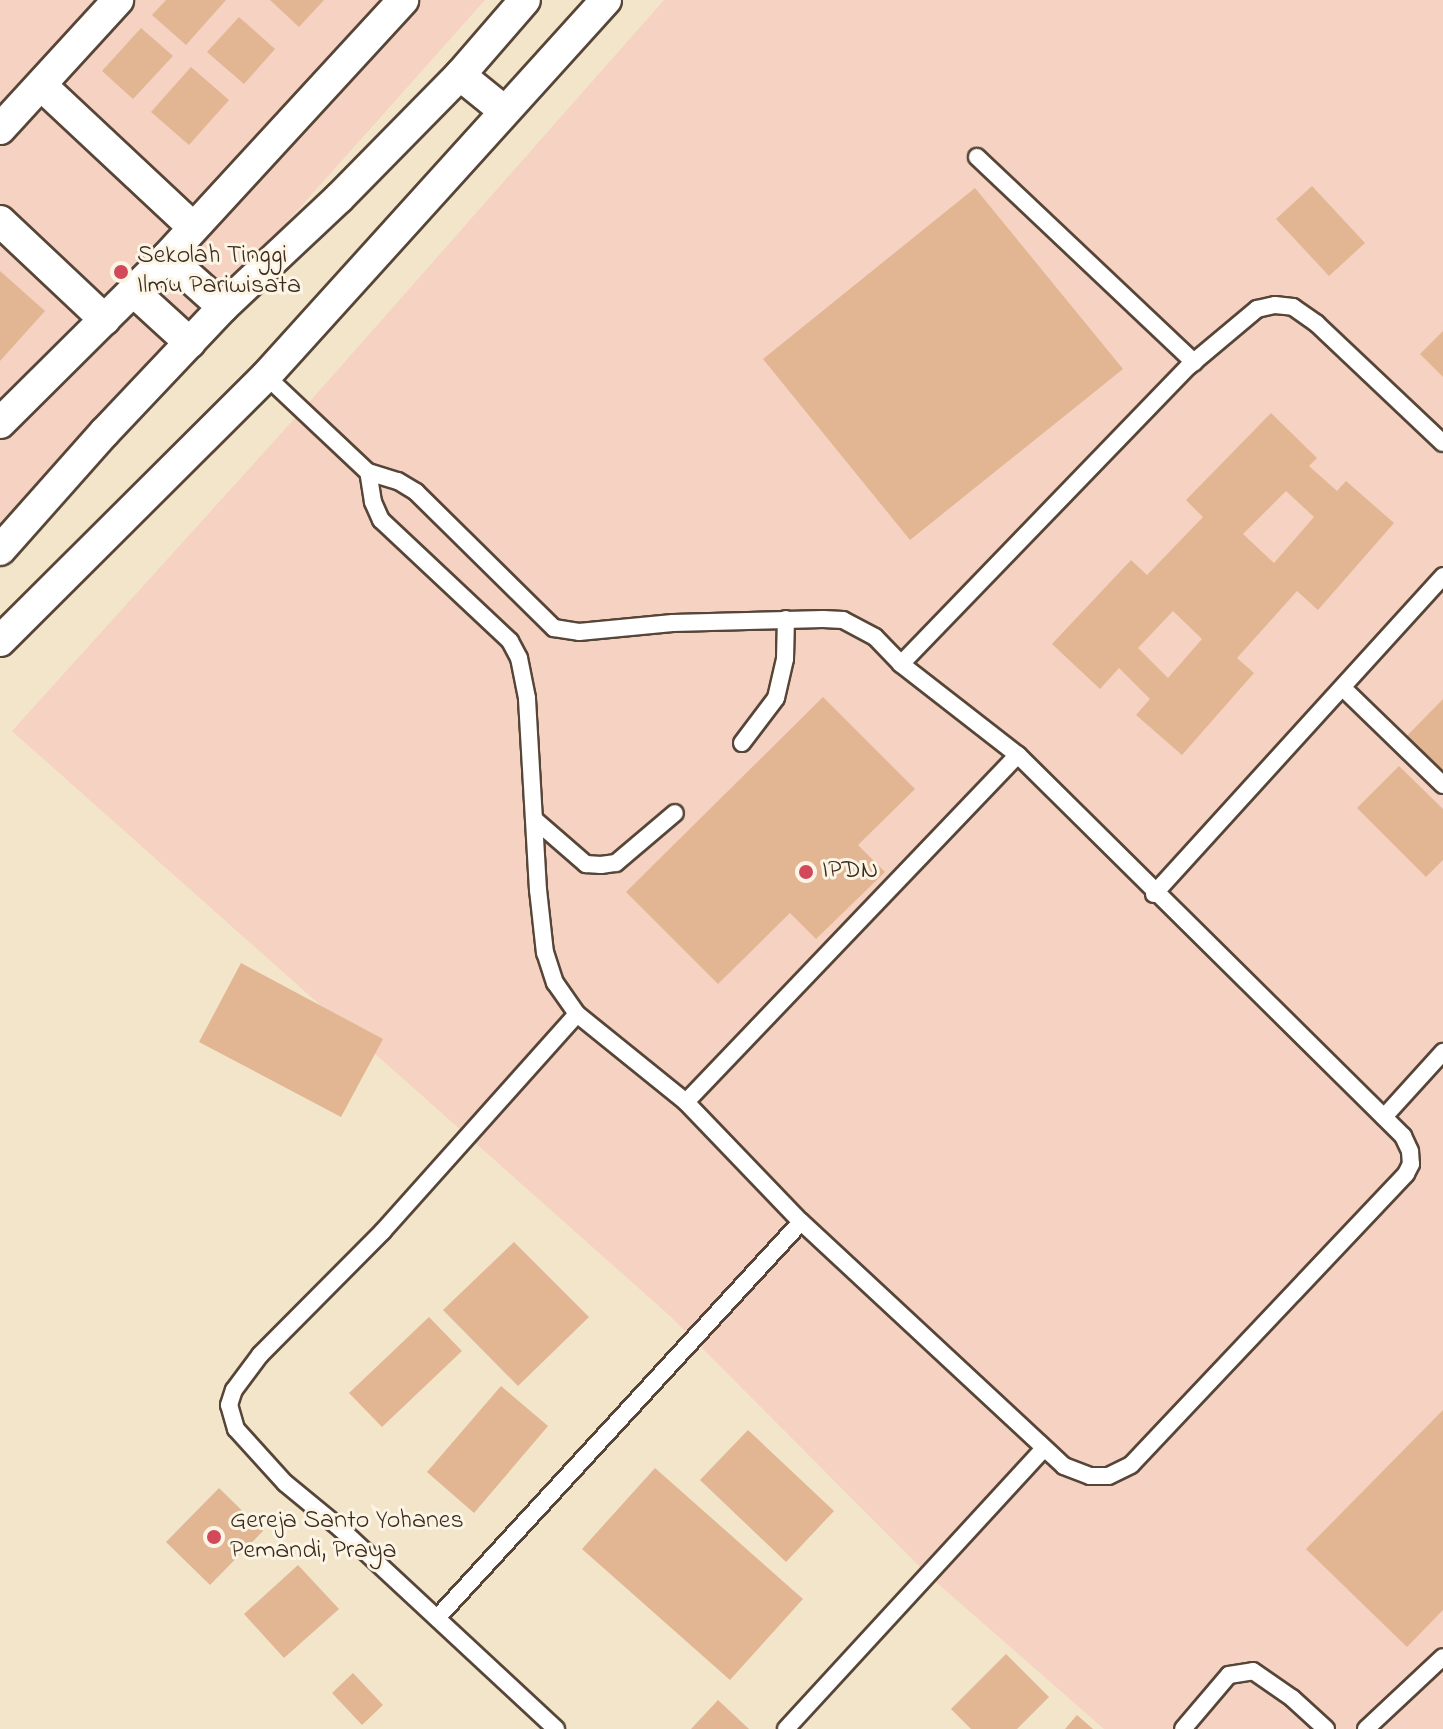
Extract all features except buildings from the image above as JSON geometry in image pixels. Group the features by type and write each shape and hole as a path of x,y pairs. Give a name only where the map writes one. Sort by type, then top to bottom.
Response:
{"street":[{"path":"0,129 118,0"},
{"path":"0,423 167,257 403,0"},
{"path":"0,550 104,433 223,307 339,198 460,75 525,0"},
{"path":"0,641 266,376 503,110 606,0"},
{"path":"460,75 503,110"},
{"path":"41,85 193,227"},
{"path":"0,221 105,320"},
{"path":"167,257 223,307"},
{"path":"133,291 190,343"}],"lane":[{"path":"977,157 1194,362"},
{"path":"901,664 1194,362 1257,309 1275,305 1293,307 1333,339 1443,443"},
{"path":"266,376 368,472 398,481 416,492 554,628 579,632 673,623 843,620 875,637 901,664 1018,755 1154,894 1403,1136 1410,1151 1411,1164 1406,1174 1131,1465 1108,1476 1090,1476 1064,1466 1043,1450 801,1222 686,1102 577,1014 555,983 545,953 525,674 514,646 381,520 373,502 368,472"},
{"path":"1154,894 1344,689 1443,576"},
{"path":"742,743 776,698 785,659 786,619"},
{"path":"1344,689 1443,785"},
{"path":"686,1102 1018,755"},
{"path":"534,819 586,864 601,865 616,863 675,813"},
{"path":"556,1729 285,1483 246,1442 229,1413 230,1399 260,1355 383,1231 577,1014"},
{"path":"1384,1117 1443,1052"},
{"path":"437,1618 801,1222"},
{"path":"786,1729 1043,1450"},
{"path":"1366,1729 1443,1657"},
{"path":"1183,1729 1229,1675 1253,1671 1292,1698 1326,1729"}],"shaded area":[{"name":"Sekolah Tinggi Ilmu Pariwisata","path":"0,0 485,0 0,544"},
{"name":"IPDN","path":"664,0 1443,0 1443,1729 1104,1729 928,1575 670,1316 12,731 305,407"}],"place":[{"name":"Sekolah Tinggi Ilmu Pariwisata","path":"121,272"},
{"name":"IPDN","path":"806,872"},
{"name":"Gereja Santo Yohanes Pemandi, Praya","path":"214,1537"}]}
